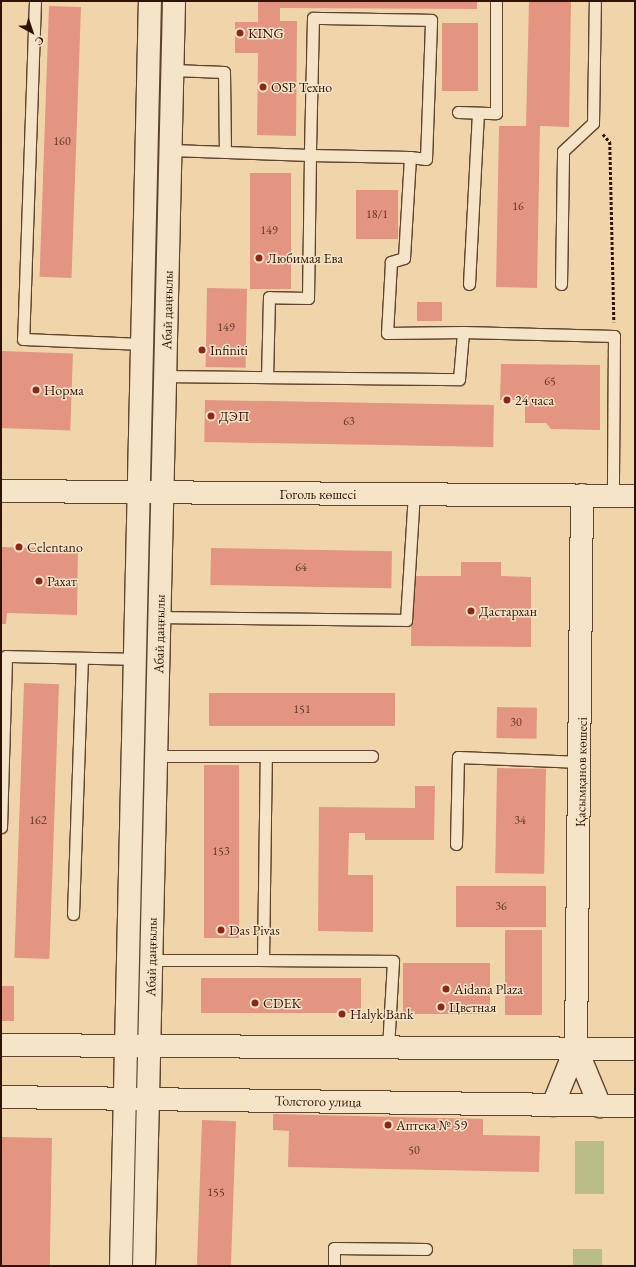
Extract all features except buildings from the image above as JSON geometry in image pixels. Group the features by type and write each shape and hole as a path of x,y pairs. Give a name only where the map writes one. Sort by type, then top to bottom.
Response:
{"street":[{"name":"Абай даңғылы","path":"121,1266 150,1"},
{"name":"Абай даңғылы","path":"144,1266 174,1"},
{"name":"Гоголь көшесі","path":"1,491 635,496"},
{"name":"Қасымқанов көшесі","path":"553,1106 576,1048 581,762 582,496"},
{"path":"1,1045 149,1048 635,1049"},
{"name":"Қасымқанов көшесі","path":"576,1048 600,1106"},
{"name":"Толстого улица","path":"1,1097 148,1097 553,1106 635,1106"}],"lane":[{"path":"35,1 23,339 143,344"},
{"path":"458,112 496,113 496,1"},
{"path":"561,284 563,151 593,123 596,1"},
{"path":"171,150 310,155 410,157 426,159 431,20 313,18 310,155 308,298 269,297 267,377"},
{"path":"173,70 224,72 225,152"},
{"path":"469,284 478,113"},
{"path":"410,157 404,258 391,262 387,333 463,332 614,336 614,496"},
{"path":"165,376 459,379 463,332"},
{"path":"160,617 406,620 414,494"},
{"path":"1,826 6,656 136,659"},
{"path":"73,914 82,658"},
{"path":"156,756 372,756"},
{"path":"262,960 266,756"},
{"path":"456,844 458,757 581,762"},
{"path":"151,960 393,961 388,1048"},
{"path":"334,1266 334,1248 426,1249"}],"path":[{"path":"593,123 610,142 614,336"}],"green space":[{"path":"575,1141 604,1141 604,1194 575,1194"},
{"path":"573,1249 602,1249 602,1266 573,1266"}],"place":[{"name":"KING","path":"240,33"},
{"name":"OSP Техно","path":"263,87"},
{"name":"Любимая Ева","path":"259,258"},
{"name":"Infiniti","path":"202,350"},
{"name":"Норма","path":"36,390"},
{"name":"24 часа","path":"507,400"},
{"name":"ДЭП","path":"211,416"},
{"name":"Celentano","path":"19,547"},
{"name":"Рахат","path":"39,581"},
{"name":"Дастархан","path":"471,611"},
{"name":"Das Pivas","path":"221,930"},
{"name":"Aidana Plaza","path":"446,989"},
{"name":"CDEK","path":"255,1003"},
{"name":"Цветная","path":"441,1007"},
{"name":"Halyk Bank","path":"342,1014"},
{"name":"Аптека № 59","path":"388,1125"}]}
